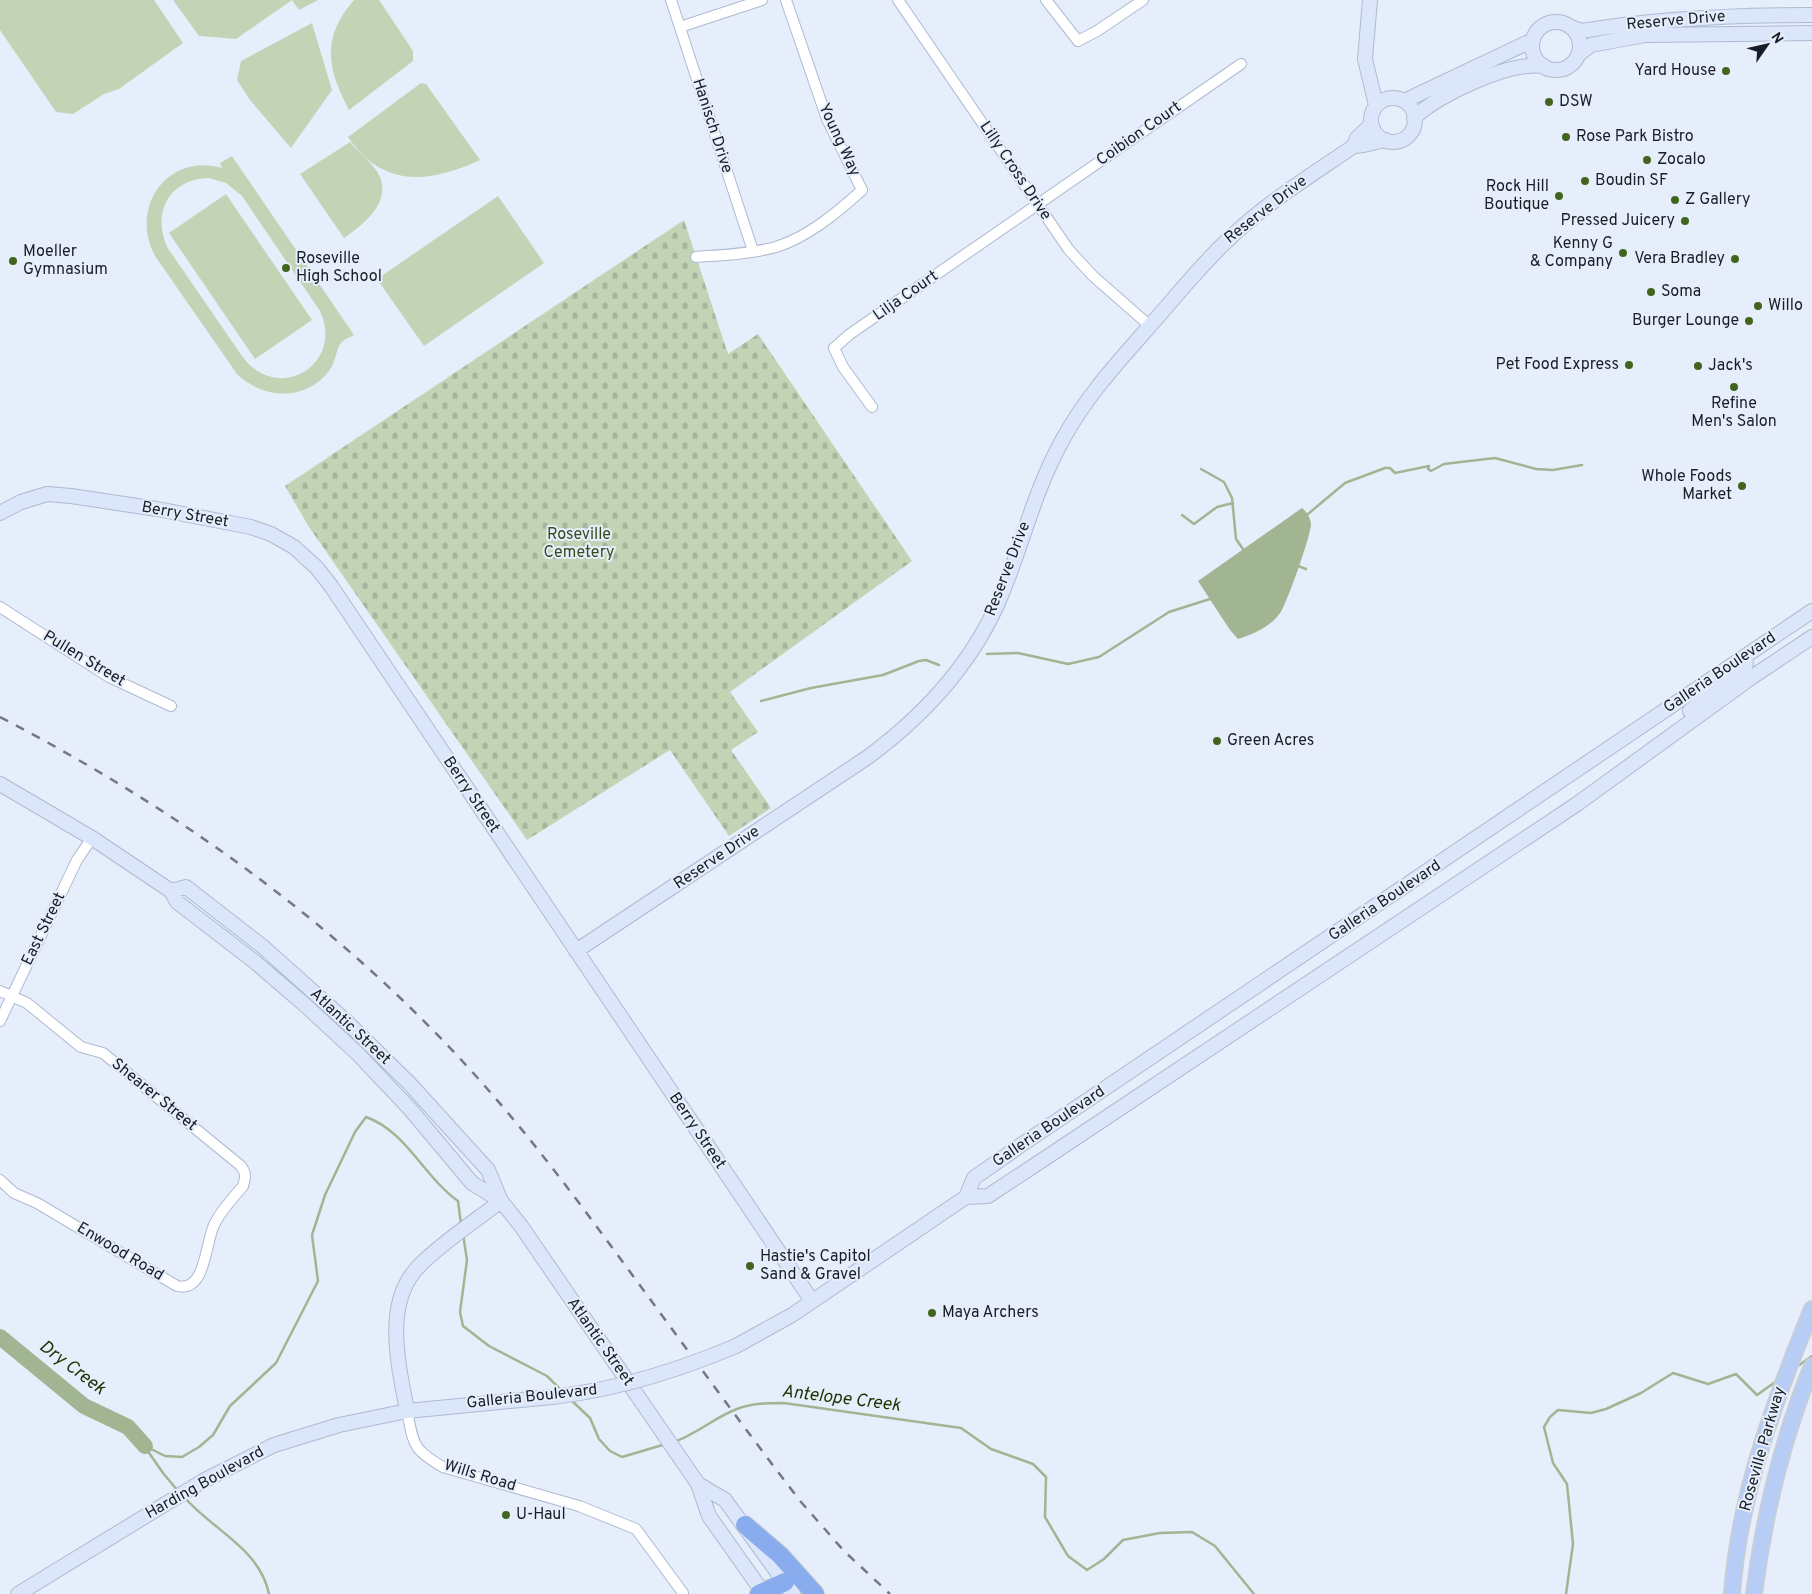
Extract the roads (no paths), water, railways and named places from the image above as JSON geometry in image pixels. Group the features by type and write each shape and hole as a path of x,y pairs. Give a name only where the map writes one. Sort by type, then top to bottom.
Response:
{"highway":[{"path":"745,1526 780,1555 815,1594"},
{"path":"762,1593 789,1588"}],"main road":[{"path":"1370,0 1365,59 1372,84 1382,102"},
{"name":"Reserve Drive","path":"1571,27 1582,31 1677,20 1750,15 1812,15"},
{"path":"1414,118 1422,110 1455,91 1503,70 1519,66 1544,66 1557,70 1569,65 1578,55 1579,40 1571,27 1557,22 1549,23 1536,33 1533,40 1534,55 1544,66"},
{"name":"Reserve Drive","path":"1578,55 1591,45 1645,35 1812,34"},
{"path":"1382,102 1404,101 1533,40"},
{"path":"1382,102 1371,118 1374,132 1386,140 1400,140 1411,132 1414,118 1413,111 1404,101"},
{"name":"Reserve Drive","path":"1354,146 1357,138 1372,125"},
{"name":"Reserve Drive","path":"576,951 868,757 904,729 937,696 966,659 996,606 1041,482 1070,426 1098,386 1213,254 1250,219 1354,146 1386,140"},
{"name":"Berry Street","path":"0,513 21,502 47,494 71,496 251,527 271,534 294,547 317,568 331,586 812,1301"},
{"name":"Galleria Boulevard","path":"966,1197 974,1178 1021,1144 1560,784 1812,610"},
{"name":"Galleria Boulevard","path":"407,1411 565,1397 651,1378 736,1346 763,1332 966,1197 988,1196 1035,1166 1577,804 1812,637"},
{"path":"1654,748 1666,729 1742,671 1746,664 1745,656"},
{"name":"Atlantic Street","path":"0,784 92,838 171,891 177,902 254,962 358,1054 410,1109 472,1183 501,1201"},
{"name":"Atlantic Street","path":"171,891 186,887 262,946 356,1031 409,1083 488,1170 501,1201 521,1226 698,1484 708,1516 762,1593"},
{"path":"254,962 264,961 271,964 341,1026 356,1031"},
{"name":"Wills Road","path":"407,1411 400,1374 396,1331 399,1306 410,1278 419,1265 501,1201"},
{"name":"Roseville Parkway","path":"1732,1594 1742,1527 1756,1462 1779,1391 1812,1309"},
{"name":"Roseville Parkway","path":"1754,1594 1766,1518 1780,1458 1791,1420 1812,1366"},
{"name":"Harding Boulevard","path":"18,1594 203,1481 254,1453 294,1438 339,1425 407,1411"},
{"name":"Atlantic Street","path":"698,1484 725,1500 789,1588"}],"street":[{"name":"Hanisch Drive","path":"671,0 753,251"},
{"path":"680,27 762,0"},
{"name":"Young Way","path":"696,257 753,251 792,241 845,205 862,190 827,119 786,0"},
{"name":"Lilly Cross Drive","path":"898,0 1078,262 1150,326"},
{"path":"1046,0 1078,41 1097,32 1143,0"},
{"name":"Coibion Court","path":"1037,204 1241,64"},
{"name":"Lilja Court","path":"872,407 843,367 834,348 850,334 1037,204"},
{"name":"Pullen Street","path":"0,607 109,677 170,706"},
{"name":"East Street","path":"0,1021 77,860 92,838"},
{"name":"Shearer Street","path":"0,991 28,1003 76,1044 103,1053 241,1166 246,1172 244,1186 211,1229"},
{"name":"Enwood Road","path":"0,1180 14,1193 37,1203 178,1286 191,1286 196,1280 202,1267 211,1229"},
{"name":"Wills Road","path":"407,1411 413,1442 424,1456 443,1467 579,1506 636,1529 683,1593"}],"waterway":[{"path":"1308,514 1345,483 1385,468 1390,468 1395,473 1429,466 1428,469 1431,471 1444,464 1495,458 1536,469 1553,470 1582,465"},
{"path":"1201,469 1224,482 1232,498 1236,539 1243,549"},
{"path":"1182,515 1194,524 1217,507 1233,503"},
{"path":"1298,566 1306,569"},
{"path":"987,654 1018,653 1068,664 1099,657 1169,612 1210,599"},
{"path":"761,701 811,688 883,675 919,661 926,660 939,665"},
{"name":"Antelope Creek","path":"145,1446 165,1456 182,1457 199,1447 213,1435 230,1406 276,1363 318,1281 312,1235 325,1195 355,1132 366,1117 380,1124 404,1143 435,1180 458,1201 461,1224"},
{"name":"Antelope Creek","path":"463,1234 467,1260 460,1312 463,1326 489,1346 547,1376 562,1391"},
{"name":"Dry Creek","path":"0,1337 84,1406 128,1427 145,1446"},
{"name":"Antelope Creek","path":"1795,1368 1812,1356"},
{"name":"Antelope Creek","path":"1566,1594 1573,1544 1567,1484 1553,1463 1544,1427 1550,1417 1558,1410 1591,1413 1606,1409 1641,1393 1673,1373 1708,1384 1736,1374 1757,1395 1778,1380"},
{"name":"Antelope Creek","path":"571,1400 590,1418 599,1439 610,1451 622,1457 666,1444"},
{"name":"Antelope Creek","path":"674,1442 690,1435 729,1412 766,1403 784,1403 961,1428 991,1449 1033,1464 1046,1477 1045,1517 1068,1556 1087,1570 1104,1559 1123,1540 1160,1533 1192,1532 1215,1546 1254,1594"},
{"path":"145,1447 178,1491"},
{"path":"185,1498 246,1552 264,1578 269,1594"}],"railway":[{"path":"0,717 67,753 133,792 259,878 319,925 376,975 431,1028 483,1084 550,1166 801,1502 844,1551 890,1594"}],"place":[{"name":"Yard House","path":"1726,71"},
{"name":"DSW","path":"1549,102"},
{"name":"Rose Park Bistro","path":"1566,137"},
{"name":"Zocalo","path":"1647,160"},
{"name":"Boudin SF","path":"1585,181"},
{"name":"Rock Hill Boutique","path":"1559,196"},
{"name":"Z Gallery","path":"1675,200"},
{"name":"Pressed Juicery","path":"1685,221"},
{"name":"Kenny G & Company","path":"1623,253"},
{"name":"Vera Bradley","path":"1735,259"},
{"name":"Moeller Gymnasium","path":"13,261"},
{"name":"Roseville High School","path":"286,268"},
{"name":"Soma","path":"1651,292"},
{"name":"Willo","path":"1758,306"},
{"name":"Burger Lounge","path":"1749,321"},
{"name":"Pet Food Express","path":"1629,365"},
{"name":"Jack's","path":"1698,366"},
{"name":"Refine Men's Salon","path":"1734,387"},
{"name":"Whole Foods Market","path":"1742,486"},
{"name":"Green Acres","path":"1217,741"},
{"name":"Hastie's Capitol Sand & Gravel","path":"750,1266"},
{"name":"Maya Archers","path":"932,1313"},
{"name":"U-Haul","path":"506,1515"}],"park label":[{"name":"Roseville Cemetery","path":"579,544"}]}
